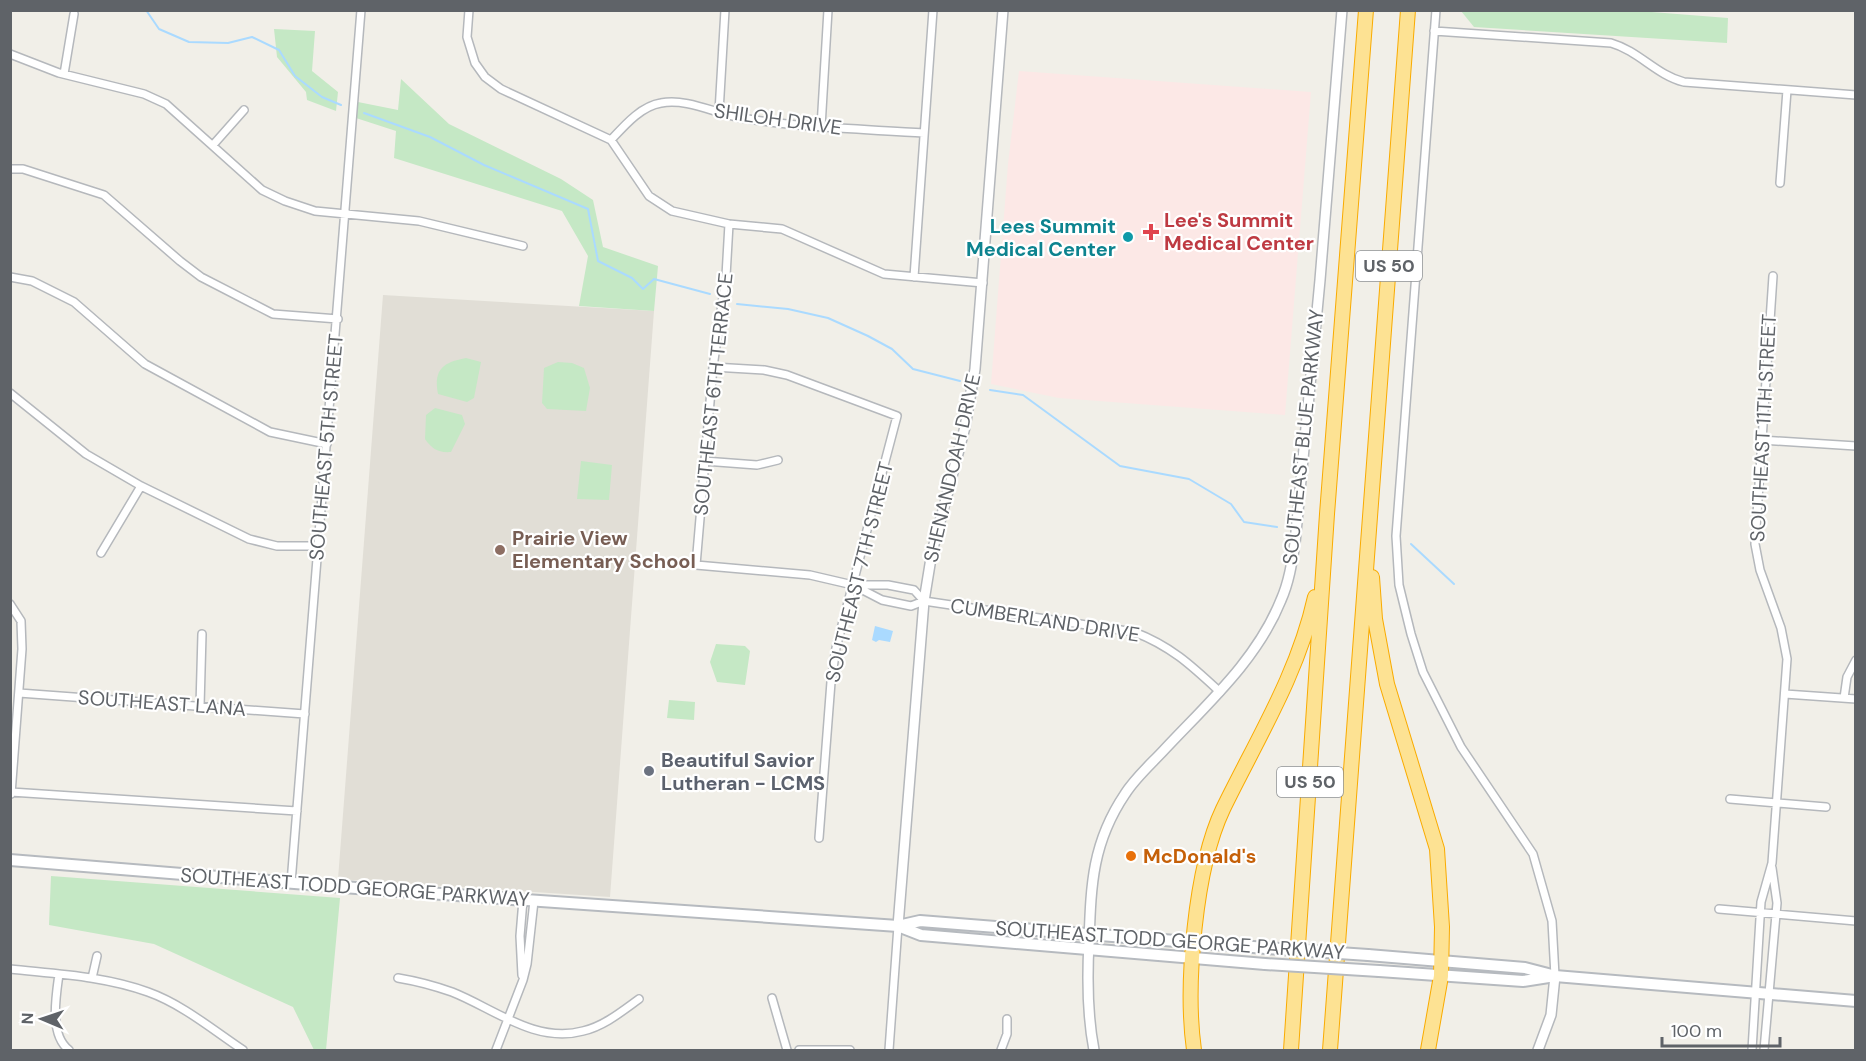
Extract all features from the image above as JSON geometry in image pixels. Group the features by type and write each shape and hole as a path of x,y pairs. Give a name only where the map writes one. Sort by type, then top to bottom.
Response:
{"highway":[{"name":"US 50","path":"1291,1050 1327,514 1366,10"},
{"name":"US 50","path":"1330,1050 1408,10"},
{"path":"1194,1050 1191,1027 1192,958 1208,849 1222,810 1289,680 1307,630 1320,572 1327,514"},
{"path":"1369,522 1375,534 1372,577 1380,654 1395,715 1437,849 1442,961 1428,1050"}],"main road":[{"name":"SOUTHEAST TODD GEORGE PARKWAY","path":"10,860 701,913 898,926 921,921 1089,933 1525,968 1555,976"},
{"name":"SOUTHEAST TODD GEORGE PARKWAY","path":"898,926 921,935 1265,964 1523,981 1555,976"},
{"path":"1555,976 1856,1001"}],"street":[{"name":"SOUTHEAST 5TH STREET","path":"291,883 361,10"},
{"path":"469,10 468,43 475,63 484,76 501,89 611,140 649,196 672,211 729,224 782,229 884,274 983,283"},
{"path":"719,112 724,10"},
{"path":"821,127 828,10"},
{"path":"914,277 933,10"},
{"name":"SHENANDOAH DRIVE","path":"898,926 924,601 932,552 965,427 975,369 1003,10"},
{"name":"SOUTHEAST BLUE PARKWAY","path":"1094,1050 1087,997 1093,870 1110,819 1126,792 1220,692 1254,650 1281,600 1290,573 1295,543 1320,280 1342,10"},
{"path":"1436,10 1396,536 1399,585 1423,672 1461,747 1533,854 1552,921 1555,976 1551,1015 1539,1050"},
{"path":"63,74 74,14"},
{"path":"1434,31 1611,43 1634,52 1661,74 1673,80 1698,84 1856,95"},
{"path":"10,54 63,74 144,94 166,104 262,190 315,211 419,221 523,246"},
{"path":"1780,183 1787,90"},
{"name":"SHILOH DRIVE","path":"611,140 631,118 660,103 681,103 741,118 821,127 924,133"},
{"path":"213,145 244,110"},
{"path":"10,169 23,169 104,195 201,277 273,314 338,319"},
{"name":"SOUTHEAST 6TH TERRACE","path":"696,565 713,367 726,276 729,224"},
{"name":"SOUTHEAST 11TH STREET","path":"1764,1050 1777,903 1772,862 1787,659 1784,639 1760,570 1755,544 1773,276"},
{"path":"10,277 32,281 74,302 145,364 270,432 327,444"},
{"name":"SOUTHEAST 7TH STREET","path":"713,367 764,370 787,375 897,416 837,648 831,682 819,838"},
{"path":"10,393 86,454 141,486 249,539 277,546 318,546"},
{"path":"1761,440 1856,446"},
{"path":"704,461 757,465 778,460"},
{"path":"101,553 141,486"},
{"name":"CUMBERLAND DRIVE","path":"696,565 810,575 854,585 888,585 914,590 924,601"},
{"name":"CUMBERLAND DRIVE","path":"854,585 882,600 911,606 924,601 1134,632 1165,645 1179,654 1220,692"},
{"path":"10,604 21,621 22,649 10,797"},
{"path":"200,706 202,634"},
{"path":"1844,698 1847,676 1856,660"},
{"name":"SOUTHEAST LANA","path":"19,693 305,714"},
{"path":"1785,694 1856,699"},
{"path":"11,792 297,811"},
{"path":"1730,799 1826,807"},
{"name":"SOUTHEAST 11TH STREET","path":"1752,1050 1761,902 1772,862"},
{"path":"523,980 520,936 529,901"},
{"path":"496,1050 509,1020 527,964 529,901"},
{"path":"1719,909 1856,921"},
{"path":"889,1050 898,926"},
{"path":"92,978 97,956"},
{"path":"10,969 92,978 149,992 185,1011 243,1050"},
{"path":"59,974 55,1020 64,1046 69,1050"},
{"path":"398,978 453,993 509,1020 540,1031 562,1034 582,1032 601,1025 639,999"},
{"path":"772,998 787,1050"},
{"path":"1001,1050 1007,1034 1007,1019"},
{"path":"799,1050 850,1050"}],"shaded area":[{"name":"Lee's Summit Medical Center","path":"1019,71 1311,92 1285,415 1059,398 991,384 1008,164"},
{"name":"Prairie View Elementary School","path":"383,295 654,311 610,897 338,879"}],"green space":[{"path":"1461,11 1639,11 1728,18 1727,43 1474,27"},
{"path":"274,29 315,31 312,71 338,92 336,111 307,100 306,92 277,57"},
{"path":"401,79 449,124 561,179 593,200 603,247 658,266 654,311 579,306 588,256 562,211 394,158 396,131 356,118 358,102 398,110"},
{"path":"466,358 481,362 474,398 467,402 438,394 437,378 442,368"},
{"path":"558,362 572,363 584,368 590,388 586,411 547,409 542,403 544,368"},
{"path":"435,408 462,415 465,424 451,452 436,450 425,439 426,415"},
{"path":"581,461 612,465 609,500 577,499"},
{"path":"716,644 745,646 750,651 745,685 717,682 710,662"},
{"path":"669,700 695,702 694,720 667,718"},
{"path":"51,876 340,898 326,1050 314,1050 293,1007 154,944 49,925"}],"water":[{"path":"875,626 893,631 890,642 872,640"}],"waterway":[{"path":"146,10 159,29 189,42 228,43 252,37 279,50 295,76 322,97 341,105"},
{"path":"364,113 430,137 484,165 588,209 598,261 632,278 643,289 654,279 710,294"},
{"path":"737,304 788,309 828,318 892,349 913,369 960,381"},
{"path":"990,390 1023,395 1120,466 1189,479 1231,504 1244,522 1277,527"},
{"path":"1411,544 1454,584"}],"place":[{"name":"Lee's Summit Medical Center","path":"1151,232"},
{"name":"Lees Summit Medical Center","path":"1128,237"},
{"name":"Prairie View Elementary School","path":"500,550"},
{"name":"Beautiful Savior Lutheran - LCMS","path":"649,771"},
{"name":"McDonald's","path":"1131,856"}]}
